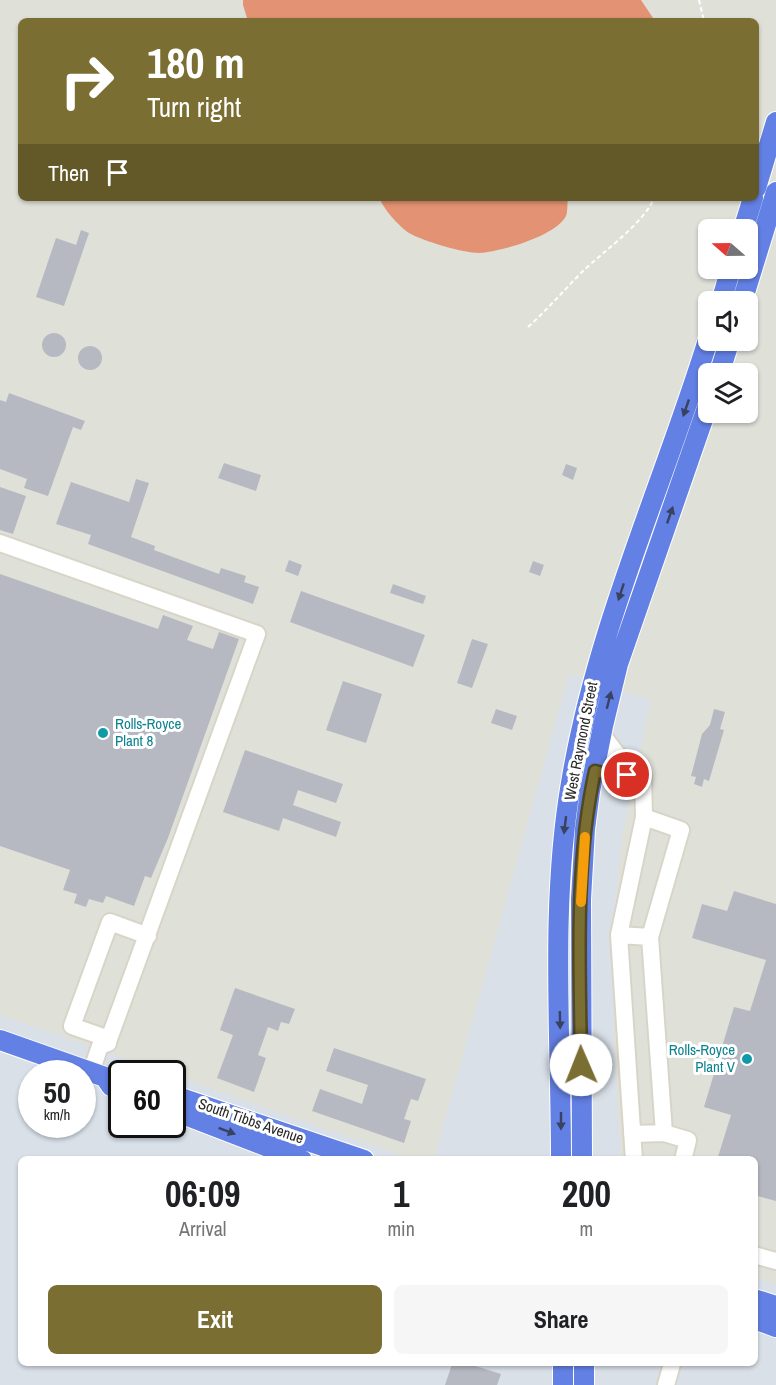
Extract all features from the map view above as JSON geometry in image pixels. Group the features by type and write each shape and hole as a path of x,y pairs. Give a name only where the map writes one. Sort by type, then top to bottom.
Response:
{"main road":[{"path":"759,178 776,122"},
{"path":"745,291 776,192"},
{"path":"746,219 752,201"},
{"name":"West Raymond Street","path":"561,1156 560,912 564,837 577,747 594,674 705,351"},
{"name":"West Raymond Street","path":"582,1156 581,890 585,829 601,733 621,655 702,423"},
{"path":"0,1040 105,1076"},
{"name":"South Tibbs Avenue","path":"186,1100 352,1156"},
{"name":"South Tibbs Avenue","path":"186,1115 292,1156"},
{"path":"758,1300 776,1306"},
{"path":"758,1320 776,1327"},
{"path":"563,1366 563,1385"},
{"path":"584,1366 584,1385"}],"street":[{"path":"0,543 257,634 109,1041 100,1046 105,1076"},
{"path":"601,733 617,754 643,776 644,818 619,935 634,1156"},
{"path":"577,747 595,771 611,775 643,776"},
{"path":"644,818 681,830 650,938 664,1133"},
{"path":"109,1041 72,1026 110,922 148,936"},
{"path":"619,935 650,938"},
{"path":"632,1134 664,1133 688,1140 684,1156"},
{"path":"758,1256 776,1261"},
{"path":"666,1385 671,1366"}],"path":[{"path":"699,0 703,18"},
{"path":"528,327 642,216 652,201"}],"shaded area":[{"path":"0,0 776,0 776,1285 758,1278 758,1156 621,1156 614,1043 615,904 623,832 651,700 569,674 435,1156 403,1156 186,1081 186,1060 128,1060 0,1015"},
{"path":"243,0 641,0 653,18 247,18"},
{"path":"381,201 568,201 566,216 551,230 527,242 479,253 443,246 409,233 384,207"}],"building":[{"path":"81,230 89,233 64,306 36,297 56,238 76,245"},
{"path":"49,333 59,333 66,340 66,350 59,357 49,357 42,350 42,340"},
{"path":"90,346 98,350 102,358 98,366 90,370 82,366 78,358 82,350"},
{"path":"9,393 85,421 81,430 73,427 48,496 24,488 27,479 0,469 0,400 6,402"},
{"path":"224,463 261,475 256,491 218,478"},
{"path":"566,464 577,468 573,480 562,475"},
{"path":"136,479 149,483 131,537 155,546 154,550 219,574 221,568 246,576 244,582 259,587 253,604 88,544 91,535 56,524 71,482 129,502"},
{"path":"0,487 26,496 13,534 0,530"},
{"path":"289,560 302,565 298,576 285,571"},
{"path":"533,561 544,565 540,576 529,572"},
{"name":"Rolls-Royce Plant 8","path":"0,574 158,629 163,615 193,626 187,640 213,649 219,632 239,639 168,838 151,878 145,876 134,906 106,896 103,903 89,899 86,907 74,903 77,894 63,890 70,870 0,846"},
{"path":"393,584 426,596 423,604 390,593"},
{"path":"301,591 425,635 413,667 290,622"},
{"path":"472,639 488,644 472,688 457,683"},
{"path":"343,681 382,694 366,743 326,730"},
{"path":"496,709 517,716 512,730 491,723"},
{"path":"714,709 725,712 720,729 724,730 709,781 704,779 702,787 694,784 696,777 691,776 702,734 710,725"},
{"path":"245,750 343,784 336,803 298,790 293,805 341,822 336,837 283,818 279,831 223,812"},
{"name":"Rolls-Royce Plant V","path":"734,891 776,904 776,1201 758,1196 758,1156 718,1156 731,1115 704,1107 734,1007 750,1011 766,960 692,938 702,904 727,911"},
{"path":"235,988 295,1009 289,1024 281,1022 278,1031 268,1027 258,1055 266,1058 254,1092 217,1078 233,1035 220,1030"},
{"path":"334,1048 426,1079 418,1101 411,1099 404,1119 411,1121 404,1143 312,1111 320,1089 362,1104 368,1085 326,1071"},
{"path":"451,1366 475,1366 501,1374 497,1385 445,1385"}],"slow traffic":[{"path":"581,902 585,837"}],"place":[{"name":"Rolls-Royce Plant 8","path":"103,733"},
{"name":"Rolls-Royce Plant V","path":"747,1059"}],"route":[{"path":"581,1065 581,885 590,791 595,771 611,775 627,775"}]}
